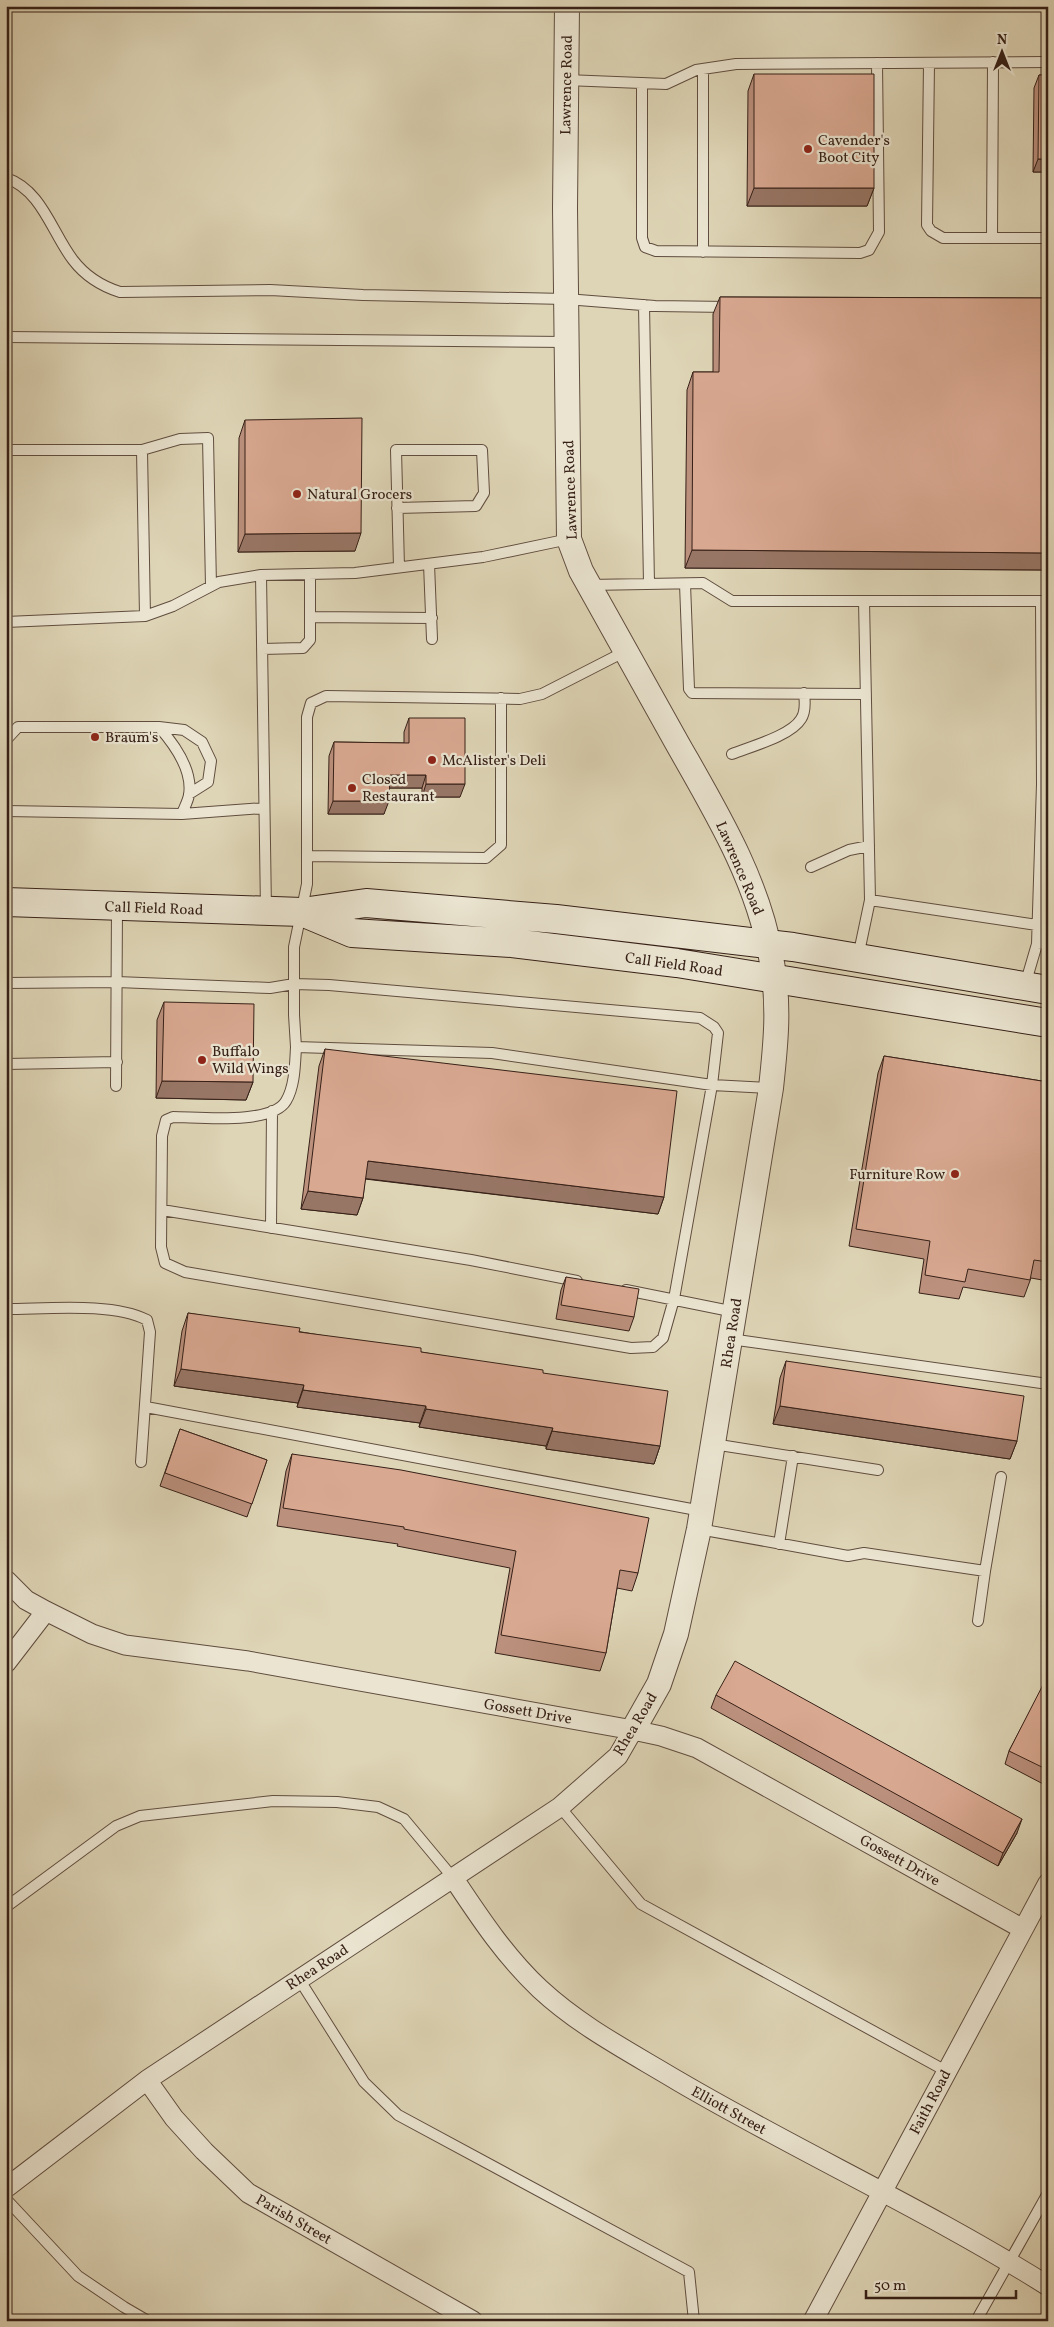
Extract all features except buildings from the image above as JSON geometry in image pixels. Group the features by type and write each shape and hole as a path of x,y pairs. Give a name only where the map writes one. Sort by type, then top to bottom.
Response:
{"main road":[{"name":"Call Field Road","path":"6,902 266,912 302,912 366,902 556,920 771,960 1014,1018 1048,1023"},
{"name":"Call Field Road","path":"302,912 352,934 512,943 677,963 858,958 1036,988"},
{"path":"1014,1018 1036,988"}],"street":[{"name":"Lawrence Road","path":"567,6 566,300 569,539 581,571 720,820 744,872 760,914 771,960"},
{"name":"Rhea Road","path":"6,2188 147,2080 454,1879 560,1806 618,1756 659,1684 676,1634 701,1520 771,1088 778,1019 771,960"},
{"name":"Gossett Drive","path":"6,1580 26,1600 46,1611 92,1634 125,1645 248,1660 633,1730 661,1736 697,1748 1023,1929"},
{"path":"6,1663 46,1611"},
{"name":"Elliott Street","path":"454,1879 504,1952 540,1989 583,2025 739,2117 882,2192 1009,2262 1048,2286"},
{"name":"Faith Road","path":"814,2321 1048,1883"},
{"name":"Parish Street","path":"147,2080 174,2118 204,2151 248,2193 473,2321"}],"lane":[{"path":"992,238 993,62"},
{"path":"566,80 666,84 704,69 736,64 1048,62"},
{"path":"642,83 642,238 645,247 656,251 860,253 869,250 879,232 877,63"},
{"path":"928,63 927,225 931,231 944,238 1048,238"},
{"path":"703,252 704,69"},
{"path":"6,178 27,189 40,205 74,262 98,284 120,292 270,290 363,296 566,300 644,305 743,307"},
{"path":"644,305 648,584"},
{"path":"6,337 567,342"},
{"path":"6,450 142,450 180,438 208,438 211,586"},
{"path":"142,450 145,616"},
{"path":"398,508 476,506 484,493 482,450 396,450 399,567"},
{"path":"6,622 145,616 173,606 219,582 261,574 355,573 483,557 569,539"},
{"path":"429,564 432,639"},
{"path":"261,574 266,912"},
{"path":"262,649 303,648 310,640 310,574"},
{"path":"588,584 703,583 732,602 1044,601 1042,784 1036,988"},
{"path":"686,584 689,689 692,693 866,694"},
{"path":"858,958 870,900 864,602"},
{"path":"311,618 432,618"},
{"path":"6,983 117,982 270,988 294,984 329,985 700,1018 714,1027 718,1033 712,1085 674,1299 663,1338 653,1346 630,1348 186,1272 170,1266 162,1257 162,1128 166,1120 173,1117 250,1117 279,1108 286,1101 290,1089 296,1047 294,984 294,947 307,884 307,717 311,703 326,696 520,699 542,694 626,651"},
{"path":"732,754 780,735 797,724 805,707 804,693"},
{"path":"307,856 486,858 501,845 501,698"},
{"path":"159,726 172,742 184,763 189,794 182,814"},
{"path":"6,740 18,727 159,726 184,730 202,742 211,761 208,782 189,794"},
{"path":"6,811 182,814 264,808"},
{"path":"811,867 849,850 869,846"},
{"path":"870,900 1037,926"},
{"path":"116,1086 117,906"},
{"path":"1037,944 1048,943"},
{"path":"296,1047 492,1053 712,1085 771,1088"},
{"path":"6,1064 117,1062"},
{"path":"271,1228 272,1111"},
{"path":"162,1210 471,1260 590,1283"},
{"path":"618,1288 735,1312"},
{"path":"6,1309 113,1309 134,1313 147,1320 150,1332 146,1407 140,1462"},
{"path":"730,1339 1048,1384"},
{"path":"146,1407 701,1520 779,1544 848,1556 864,1553 985,1571"},
{"path":"713,1444 878,1470"},
{"path":"779,1544 793,1456"},
{"path":"978,1621 1001,1477"},
{"path":"6,1907 116,1826 140,1816 273,1801 337,1802 378,1807 404,1819 454,1879"},
{"path":"560,1806 640,1904 946,2071"},
{"path":"299,1979 364,2082 398,2115 689,2272 694,2321"},
{"path":"976,2321 1048,2193"},
{"path":"6,2199 78,2276 124,2308 148,2321"}],"place":[{"name":"Cavender's Boot City","path":"808,149"},
{"name":"Natural Grocers","path":"297,494"},
{"name":"Braum's","path":"95,737"},
{"name":"McAlister's Deli","path":"432,760"},
{"name":"Closed Restaurant","path":"352,788"},
{"name":"Buffalo Wild Wings","path":"202,1060"},
{"name":"Furniture Row","path":"955,1174"}]}
